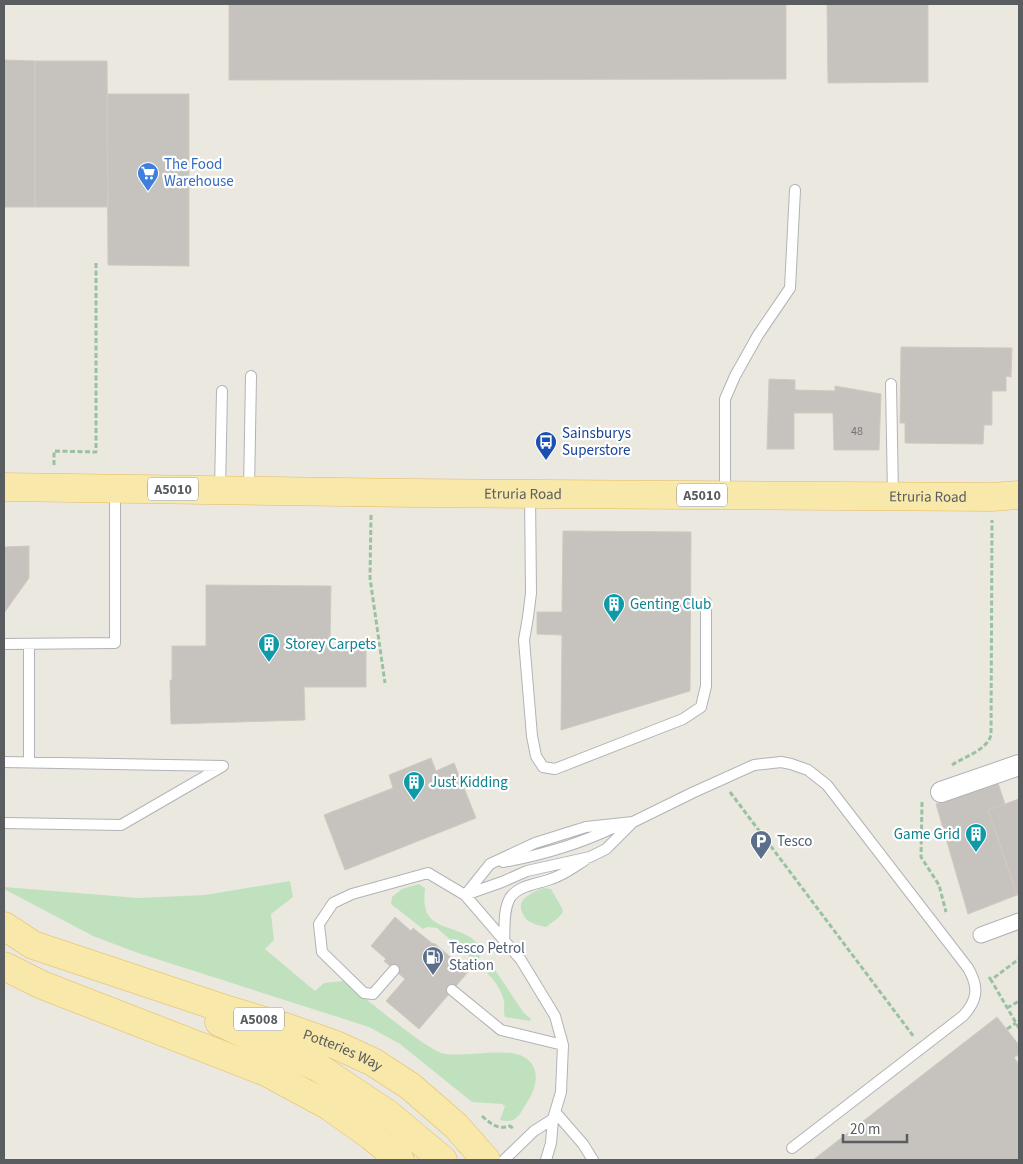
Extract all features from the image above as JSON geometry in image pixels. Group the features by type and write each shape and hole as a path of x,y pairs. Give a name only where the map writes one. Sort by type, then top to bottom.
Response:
{"main road":[{"name":"Etruria Road","path":"4,487 992,497"},
{"name":"Etruria Road","path":"4,496 54,488"},
{"name":"A5010","path":"992,497 1019,496"},
{"name":"Potteries Way","path":"4,926 33,945 288,1028 336,1045 373,1062 410,1086 446,1116 486,1160"},
{"name":"A5008","path":"33,945 118,984 217,1021 319,1068 388,1114 443,1160"},
{"path":"4,966 42,985 266,1072 329,1106 371,1136 400,1160"}],"street":[{"path":"932,793 1019,765"},
{"path":"981,935 1019,921"}],"lane":[{"path":"724,495 725,399 735,376 758,335 790,288 795,190"},
{"path":"249,490 251,376"},
{"path":"891,384 893,496"},
{"path":"220,490 222,391"},
{"path":"4,644 115,643 115,489"},
{"path":"530,493 530,593 524,640 536,756 543,768 556,768 683,719 701,707 706,686 706,602"},
{"path":"28,762 29,644"},
{"path":"4,762 223,766 121,825 4,823"},
{"path":"465,895 490,864 544,840 586,827 634,822 754,765 767,763 791,764 814,774 827,785 968,968 976,990 971,1008 963,1016 792,1148"},
{"path":"504,941 507,906 510,898 516,892 552,879 606,849 634,822"},
{"path":"465,895 527,871 590,857"},
{"path":"394,970 373,994 364,993 322,952 319,924 333,903 352,894 428,874 465,895 521,960 555,1016 562,1045 561,1092 554,1116 551,1143 546,1160"},
{"path":"452,990 501,1030 562,1045"},
{"path":"504,1160 534,1131 554,1116"},
{"path":"554,1116 583,1144 594,1160"}],"path":[{"path":"54,488 54,451 96,452 96,263"},
{"path":"372,492 370,578 385,683"},
{"path":"948,767 990,742 992,497"},
{"path":"721,780 922,1048"},
{"path":"932,793 921,857 939,885 947,916"},
{"path":"976,990 1019,959"},
{"path":"986,972 1019,1028"},
{"path":"1007,1008 1019,1001"},
{"path":"1007,1029 1016,1023"},
{"path":"479,1113 490,1124 498,1127 510,1126"}],"green space":[{"path":"290,881 293,897 271,914 274,940 265,949 315,991 324,983 344,981 436,1051 454,1055 497,1052 517,1054 524,1057 534,1068 536,1081 531,1095 516,1118 509,1121 500,1120 505,1106 502,1104 472,1102 400,1044 369,1027 138,953 93,936 4,889 4,887 139,898 205,895"},
{"path":"419,884 425,888 424,902 430,918 436,923 470,937 484,952 475,962 437,928 427,927 423,929 391,904 392,897 402,889"},
{"path":"544,888 551,889 563,912 546,927 526,919 521,907 527,896"},
{"path":"490,962 524,1013 531,1019 530,1021 505,1017 504,1001 501,992 493,979 482,968"}],"building":[{"path":"229,4 786,4 786,79 229,80"},
{"path":"827,4 928,4 928,82 828,83"},
{"path":"4,60 35,61 35,207 4,207"},
{"path":"35,61 107,61 108,207 35,207"},
{"name":"The Food Warehouse","path":"107,94 189,94 189,266 108,265"},
{"path":"901,347 1012,348 1011,377 1006,376 1006,391 992,391 992,425 984,425 983,444 905,443 905,423 900,423"},
{"path":"769,379 795,380 795,390 835,391 835,386 881,394 879,450 834,450 833,413 794,413 794,449 767,449"},
{"name":"Genting Club","path":"563,531 691,532 690,691 561,730 562,635 537,634 537,612 562,612"},
{"path":"29,546 29,578 4,613 4,547"},
{"name":"Storey Carpets","path":"206,585 331,586 330,646 366,646 366,687 304,687 305,720 171,724 170,680 172,680 172,646 206,646"},
{"name":"Just Kidding","path":"431,758 436,771 454,763 476,818 345,870 324,815 393,788 389,775"},
{"name":"Game Grid","path":"998,783 1005,804 988,810 1017,895 968,914 936,804"},
{"path":"1019,799 1019,895 1017,895 988,810"},
{"name":"Tesco Petrol Station","path":"395,917 411,931 413,928 434,943 468,972 419,1029 386,1001 405,979 384,961 386,959 371,946"},
{"path":"997,1017 1019,1045 1019,1054 1014,1058 1019,1064 1019,1160 813,1160"}],"place":[{"name":"The Food Warehouse","path":"148,192"},
{"name":"Sainsburys Superstore","path":"546,461"},
{"name":"Genting Club","path":"614,623"},
{"name":"Storey Carpets","path":"269,663"},
{"name":"Just Kidding","path":"414,801"},
{"name":"Game Grid","path":"976,853"},
{"name":"Tesco","path":"761,860"},
{"name":"Tesco Petrol Station","path":"433,976"}]}
